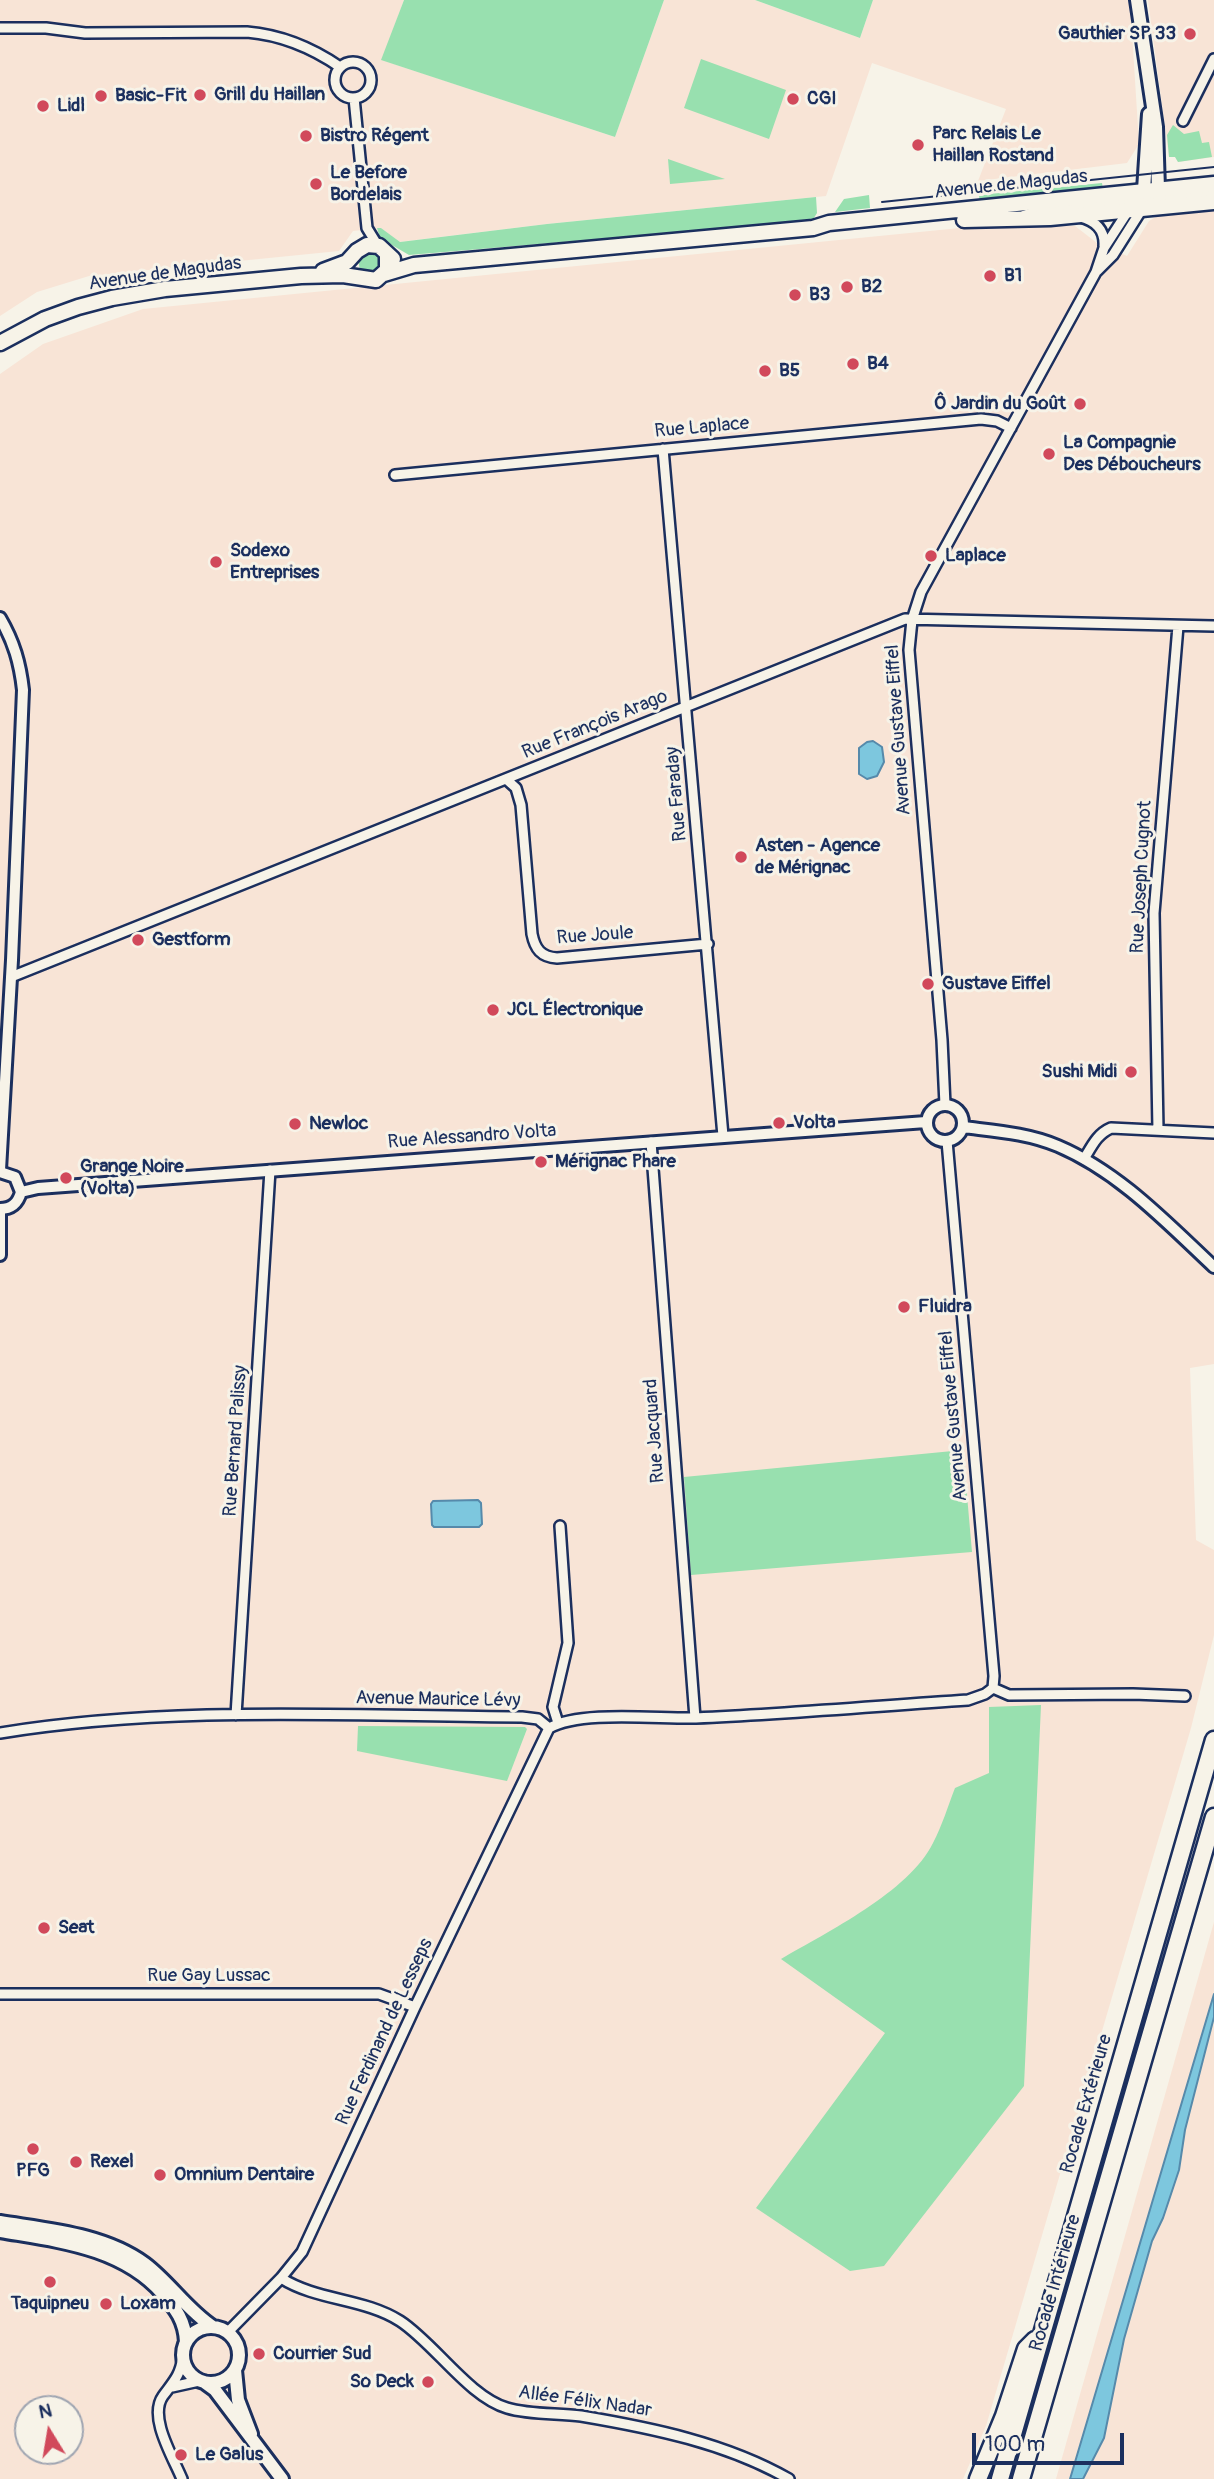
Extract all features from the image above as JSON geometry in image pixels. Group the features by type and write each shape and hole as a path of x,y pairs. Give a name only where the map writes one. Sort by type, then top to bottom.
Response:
{"highway":[{"name":"Rocade Extérieure","path":"1000,2479 1214,1740"},
{"name":"Rocade Intérieure","path":"1021,2479 1214,1817"},
{"path":"978,2479 1004,2416 1026,2349 1042,2333"},
{"path":"1028,2455 1029,2479"}],"main road":[{"path":"1020,218 1048,209 1144,200 1150,101 1137,0"},
{"name":"Avenue de Magudas","path":"813,228 830,231 977,218 1079,216 1214,184"},
{"name":"Avenue de Magudas","path":"384,274 414,265 813,228 829,223 1144,200 1214,202"},
{"path":"367,245 383,250 388,265 384,274 376,280 361,278 354,271 356,253 367,245"},
{"name":"Avenue de Magudas","path":"383,250 394,260 414,265"},
{"name":"Avenue de Magudas","path":"301,276 335,268 356,253"},
{"name":"Avenue de Magudas","path":"0,343 45,319 78,306 112,298 165,289 301,276 343,275 361,278"},
{"path":"0,2222 76,2235 124,2251 152,2270 199,2318 228,2332 240,2354 235,2370 238,2400 254,2440"},
{"path":"0,2231 75,2245 113,2257 130,2266 160,2290 181,2317 186,2342 183,2357 188,2371 215,2390 282,2479"},
{"path":"186,2342 197,2330 213,2327"},
{"path":"201,2382 222,2381 235,2370"}],"street":[{"path":"0,28 46,28 85,33 271,34 314,50 340,67"},
{"path":"1184,121 1214,59"},
{"path":"357,62 369,73 368,89 365,94 354,98 344,96 336,88 335,77 340,67 357,62"},
{"path":"354,98 367,228 364,241 356,253"},
{"path":"1144,200 1214,194"},
{"name":"Avenue Gustave Eiffel","path":"945,1105 942,1040 909,650 912,620 921,592 1096,272 1104,248 1144,200"},
{"name":"Avenue Gustave Eiffel","path":"1096,272 1113,255 1144,200"},
{"path":"1079,216 1089,219 1101,229 1104,248"},
{"path":"367,228 383,250"},
{"name":"Rue Laplace","path":"395,475 981,419 997,421 1011,428"},
{"name":"Rue Faraday","path":"663,449 723,1136"},
{"path":"0,618 20,663 23,690 0,1171 15,1177 21,1192 16,1203 6,1209 0,1209 0,1255"},
{"name":"Rue François Arago","path":"11,977 898,622 912,620 1214,626"},
{"name":"Rue Joseph Cugnot","path":"1158,1130 1154,913 1178,626"},
{"name":"Rue Joule","path":"506,779 516,788 521,806 532,934 534,945 542,954 557,958 708,944"},
{"path":"945,1105 957,1110 963,1121 963,1127 957,1137 947,1141 932,1137 926,1122 934,1108 945,1105"},
{"name":"Rue Alessandro Volta","path":"21,1192 37,1188 926,1122"},
{"path":"963,1127 1028,1136 1056,1145 1084,1159 1139,1197 1214,1267"},
{"path":"1084,1159 1094,1141 1111,1128 1214,1133"},
{"name":"Avenue Gustave Eiffel","path":"947,1141 994,1676 992,1688"},
{"name":"Rue Jacquard","path":"651,1142 695,1718"},
{"name":"Rue Bernard Palissy","path":"236,1715 270,1170"},
{"path":"553,1726 553,1707 568,1643 560,1526"},
{"path":"992,1688 1009,1696 1185,1696"},
{"name":"Avenue Maurice Lévy","path":"0,1733 118,1717 236,1715 522,1717 538,1719 553,1726 577,1718 695,1718 968,1700 985,1694 992,1688"},
{"name":"Rue Ferdinand de Lesseps","path":"228,2332 302,2252 415,2007 553,1726"},
{"name":"Rue Gay Lussac","path":"0,1994 379,1994 415,2007"},
{"name":"Allée Félix Nadar","path":"281,2277 295,2287 377,2310 401,2322 485,2397 507,2408 579,2416 659,2430 760,2462 789,2479"},
{"path":"182,2479 158,2416 159,2403 180,2373 183,2357"},
{"path":"170,2388 201,2382"}],"shaded area":[{"path":"0,0 404,0 382,60 615,137 664,0 755,0 860,38 873,0 1130,0 1139,144 1127,163 978,181 1006,109 872,63 826,196 399,242 381,228 353,231 339,251 89,276 37,292 0,316"},
{"path":"1148,0 1214,0 1214,157 1178,162 1175,157 1169,157"},
{"path":"1214,210 1214,1364 1190,1368 1196,1540 1214,1550 1214,1635 1191,1728 986,2426 963,2479 0,2479 0,374 43,344 143,309 980,226 1075,226 1097,243 1127,256 1149,221 1159,215"},
{"path":"1214,1922 1214,2479 1056,2479"}],"green space":[{"path":"404,0 664,0 615,137 381,60"},
{"path":"755,0 873,0 860,38"},
{"path":"701,59 786,90 769,139 684,108"},
{"path":"1173,125 1184,134 1199,131 1202,143 1209,142 1212,157 1178,162 1175,157 1169,157 1167,135"},
{"path":"668,159 722,178 725,179 670,184"},
{"path":"1102,183 1103,189 980,206 979,195"},
{"path":"869,195 870,208 835,212 844,199"},
{"path":"816,197 817,213 812,221 409,255 380,238 377,228 400,242"},
{"path":"377,251 384,262 375,275 360,271 358,258 364,252"},
{"path":"963,1450 972,1552 691,1575 684,1477"},
{"path":"1041,1705 1024,2086 884,2266 850,2271 756,2208 885,2033 781,1959 865,1909 906,1878 921,1861 933,1843 955,1788 989,1773 989,1707"},
{"path":"358,1726 527,1729 507,1781 357,1751"}],"water":[{"path":"873,741 882,747 884,762 877,776 867,779 859,774 859,748"},
{"path":"478,1500 481,1503 482,1524 479,1527 432,1525 433,1501"},
{"path":"1214,1994 1214,2017 1185,2130 1179,2170 1163,2218 1152,2241 1124,2339 1104,2438 1083,2479 1070,2479"}],"tram line":[{"path":"882,202 1214,167"}],"place":[{"name":"Gauthier SP 33","path":"1190,34"},
{"name":"Grill du Haillan","path":"200,95"},
{"name":"Basic-Fit","path":"101,96"},
{"name":"CGI","path":"793,99"},
{"name":"Lidl","path":"43,106"},
{"name":"Bistro Régent","path":"306,136"},
{"name":"Parc Relais Le Haillan Rostand","path":"918,145"},
{"name":"Le Before Bordelais","path":"316,184"},
{"name":"B1","path":"990,276"},
{"name":"B2","path":"847,287"},
{"name":"B3","path":"795,295"},
{"name":"B4","path":"853,364"},
{"name":"B5","path":"765,371"},
{"name":"Ô Jardin du Goût","path":"1080,404"},
{"name":"La Compagnie Des Déboucheurs","path":"1049,454"},
{"name":"Laplace","path":"931,556"},
{"name":"Sodexo Entreprises","path":"216,562"},
{"name":"Asten - Agence de Mérignac","path":"741,857"},
{"name":"Gestform","path":"138,940"},
{"name":"Gustave Eiffel","path":"928,984"},
{"name":"JCL Électronique","path":"493,1010"},
{"name":"Sushi Midi","path":"1131,1072"},
{"name":"Volta","path":"779,1123"},
{"name":"Newloc","path":"295,1124"},
{"name":"Mérignac Phare","path":"541,1162"},
{"name":"Grange Noire (Volta)","path":"66,1178"},
{"name":"Fluidra","path":"904,1307"},
{"name":"Seat","path":"44,1928"},
{"name":"PFG","path":"33,2149"},
{"name":"Rexel","path":"76,2162"},
{"name":"Omnium Dentaire","path":"160,2175"},
{"name":"Taquipneu","path":"50,2282"},
{"name":"Loxam","path":"106,2304"},
{"name":"Courrier Sud","path":"259,2354"},
{"name":"So Deck","path":"428,2382"},
{"name":"Le Galus","path":"181,2455"}]}
